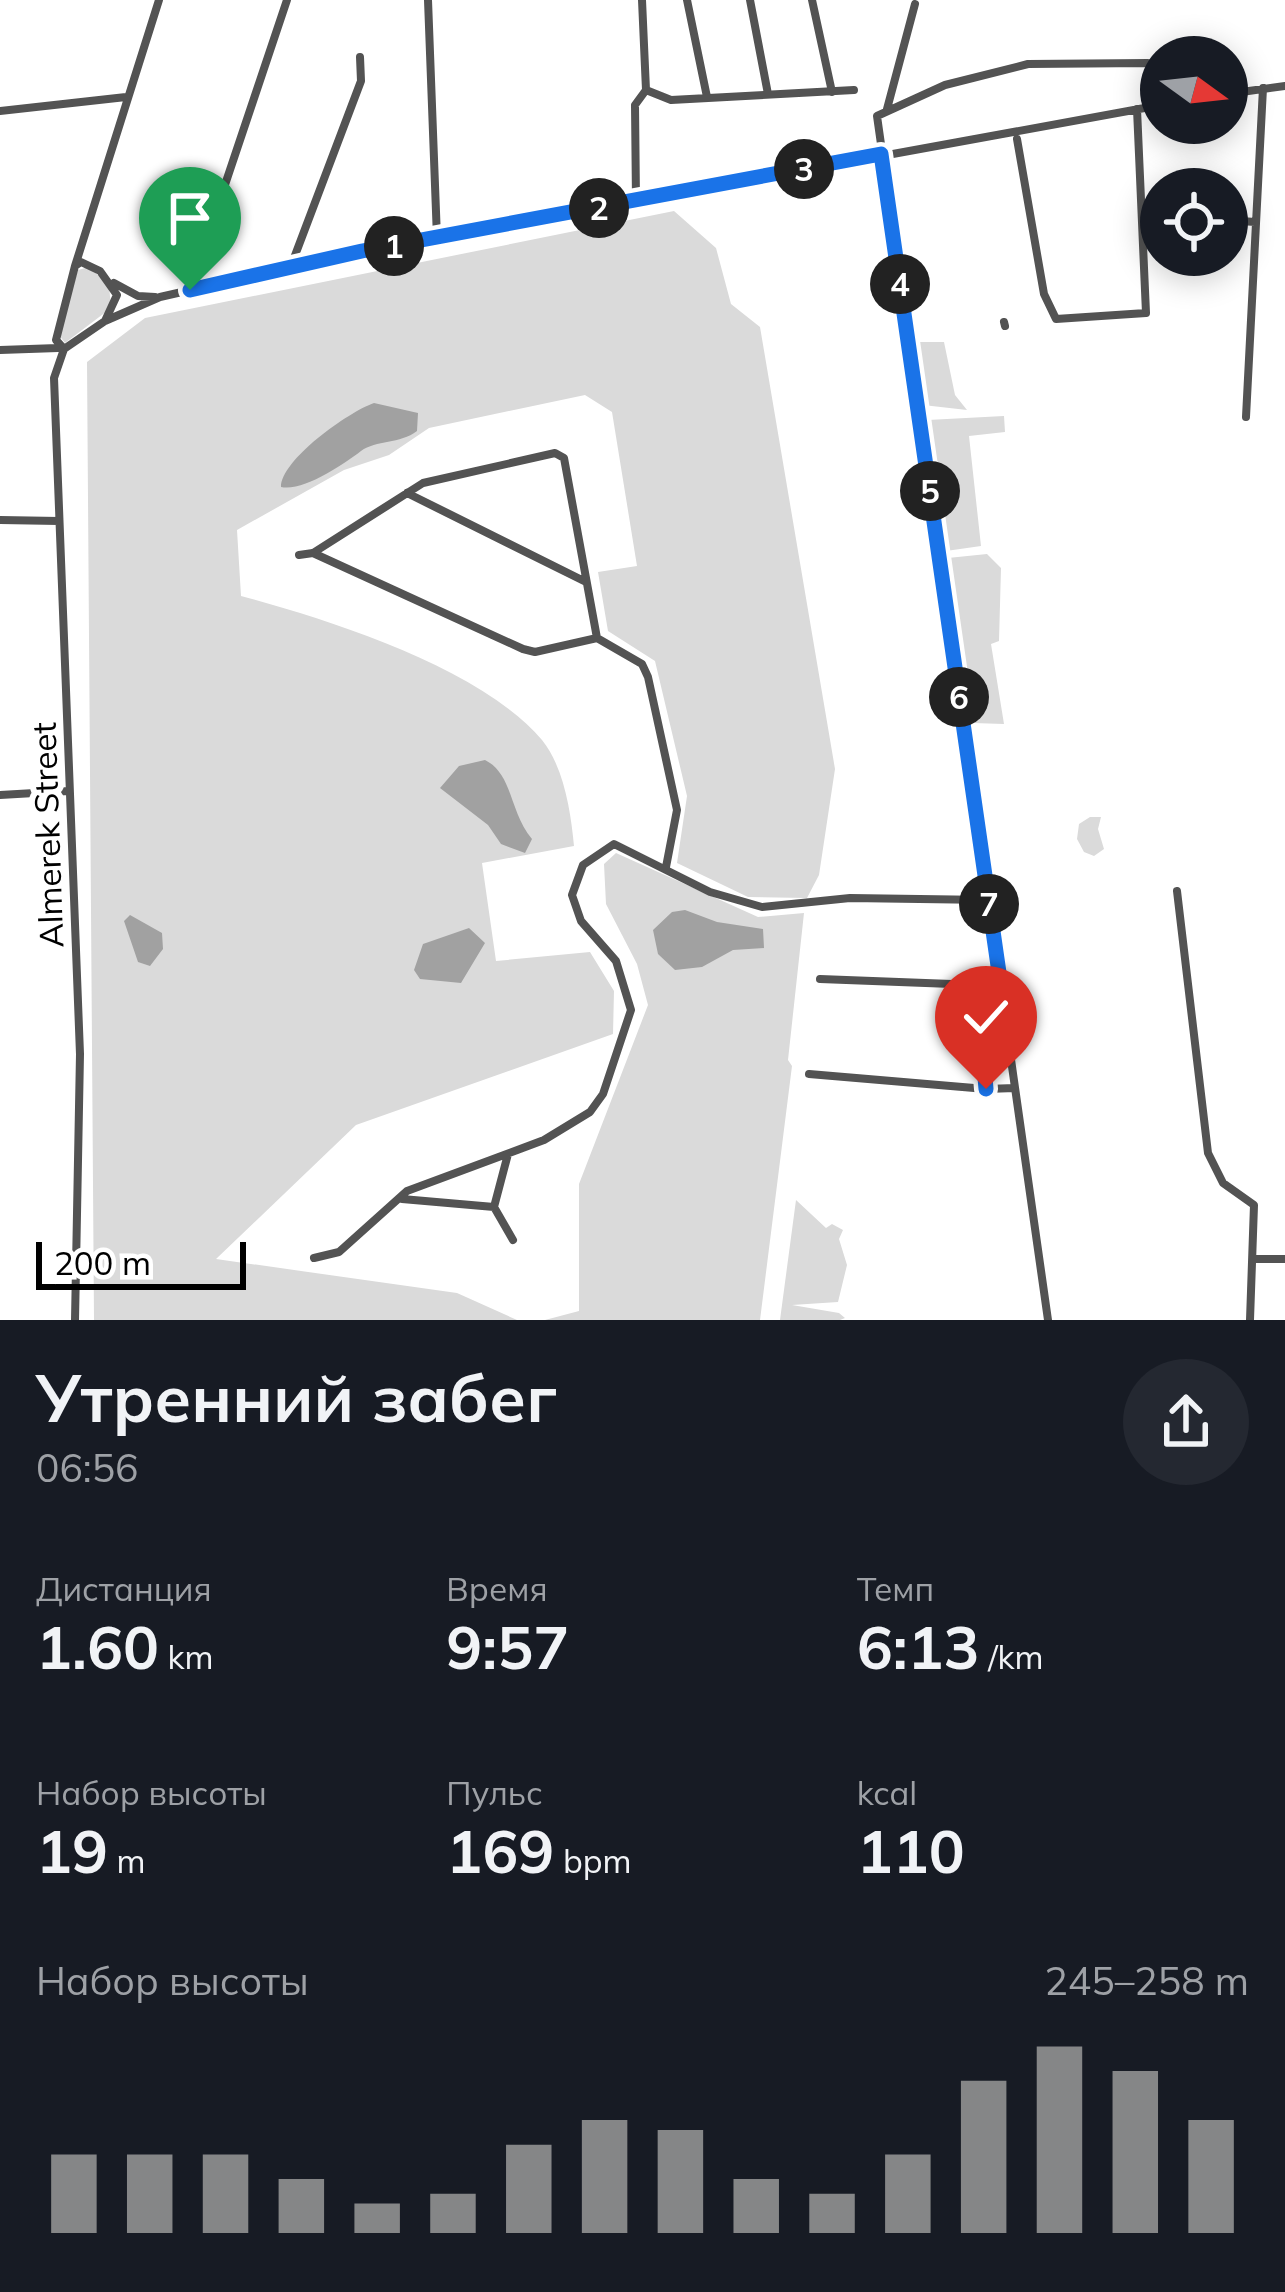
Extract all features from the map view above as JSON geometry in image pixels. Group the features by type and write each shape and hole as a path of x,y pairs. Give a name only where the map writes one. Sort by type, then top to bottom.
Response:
{"street":[{"name":"Almerek Street","path":"75,1320 80,1054 53,378 62,349 56,340 75,266 159,0"},
{"path":"190,290 286,0"},
{"path":"428,0 437,238"},
{"path":"636,201 634,118 646,90 642,0"},
{"path":"687,0 707,97"},
{"path":"750,0 768,94"},
{"path":"812,0 832,93"},
{"path":"887,111 915,4"},
{"path":"290,268 361,81 360,57"},
{"path":"1048,1320 877,116 957,81 1028,64 1140,63"},
{"path":"1248,90 1285,86"},
{"path":"1246,417 1263,88"},
{"path":"646,90 671,100 854,90"},
{"path":"2,111 126,97"},
{"path":"0,350 62,349 105,321 160,297 290,268 1140,108"},
{"path":"1017,139 1044,294 1058,321 1146,313 1137,109"},
{"path":"1248,222 1255,223"},
{"path":"86,231 100,271 117,295 105,321"},
{"path":"75,266 90,263 124,291 160,297"},
{"path":"299,555 313,553 423,483 555,453 568,467 597,638"},
{"path":"407,493 587,583"},
{"path":"0,520 59,521"},
{"path":"313,553 523,649 535,652 597,638 642,664 677,810 666,868"},
{"path":"0,795 69,791"},
{"path":"314,1258 339,1252 376,1213 416,1186 568,1129 590,1112 603,1094 630,1021 630,1000 616,961 575,910 572,895 583,865 614,844 710,892 762,907 850,898 989,900"},
{"path":"1178,891 1208,1153 1222,1183 1254,1205 1250,1320"},
{"path":"820,979 978,985 986,1089"},
{"path":"982,1043 1009,1042"},
{"path":"809,1074 1015,1088"},
{"path":"508,1154 494,1207 513,1240"},
{"path":"402,1199 494,1207"},
{"path":"1253,1259 1285,1259"}],"shaded area":[{"path":"674,211 716,248 731,304 760,327 835,769 819,875 807,898 748,897 677,863 687,796 655,661 608,631 598,572 637,566 612,412 585,395 429,428 389,455 344,470 237,530 241,596 359,633 443,669 482,690 542,740 561,777 574,846 482,863 496,961 590,952 614,991 613,1034 356,1125 216,1259 457,1293 517,1320 94,1320 87,362 145,318"},
{"path":"89,267 109,285 111,308 65,343 59,335 78,270"},
{"path":"916,342 944,342 955,395 967,410 923,405"},
{"path":"374,403 418,413 417,431 367,448 311,481 281,487 304,451 333,426"},
{"path":"1004,416 1005,432 969,436 981,546 946,551 928,420"},
{"path":"987,554 1001,568 999,641 991,644 1004,724 973,723 948,558"},
{"path":"485,760 501,774 532,839 525,853 501,844 488,825 440,788 459,766"},
{"path":"1101,817 1098,829 1104,849 1094,856 1084,852 1077,839 1079,824"},
{"path":"616,853 758,917 804,913 788,1060 792,1066 760,1320 545,1320 579,1311 579,1184 648,1005 637,964 606,904 604,864"},
{"path":"685,910 717,922 763,929 764,948 733,950 702,967 675,970 658,954 653,930 672,912"},
{"path":"130,915 162,933 163,949 150,966 138,962 124,921"},
{"path":"469,928 485,943 461,983 420,979 414,970 423,944"},
{"path":"796,1200 826,1228 832,1224 843,1230 839,1239 847,1265 838,1302 792,1305 839,1313 845,1318 840,1320 780,1320"}],"route":[{"path":"190,290 362,251 881,154 1009,1042 982,1043 986,1089"}]}
